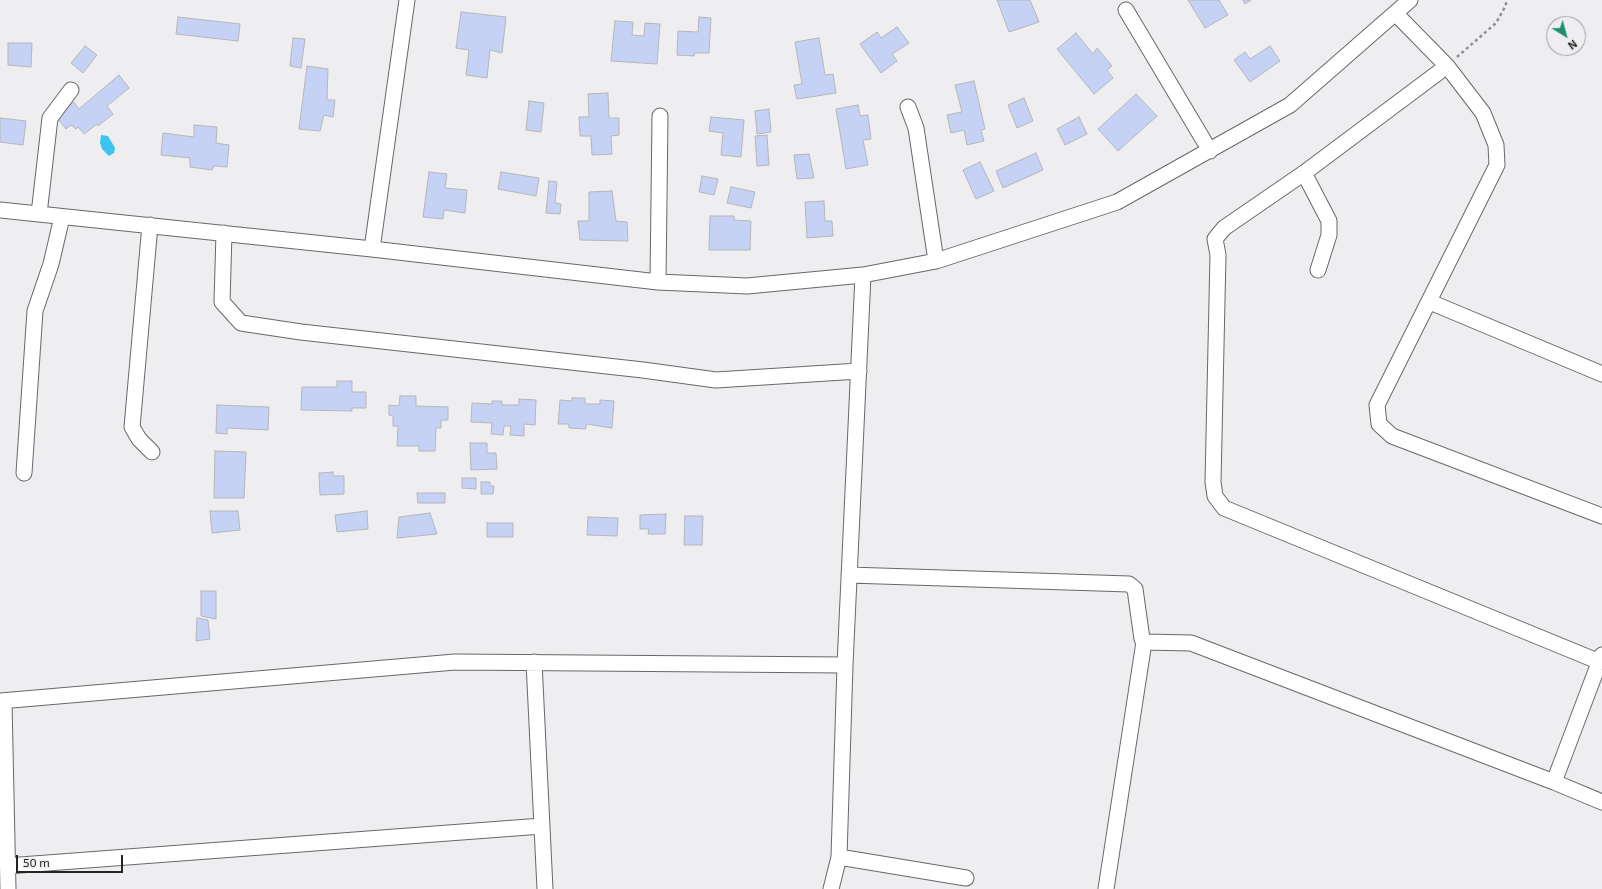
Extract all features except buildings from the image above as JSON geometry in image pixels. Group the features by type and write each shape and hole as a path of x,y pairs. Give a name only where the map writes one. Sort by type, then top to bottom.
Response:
{"street":[{"path":"372,249 407,0"},
{"path":"0,210 372,249 658,282 747,286 864,275 936,261 1116,202 1290,106 1410,0"},
{"path":"1126,10 1210,151"},
{"path":"1395,13 1447,66 1482,113 1496,145 1497,165 1430,302 1377,405 1379,424 1392,436 1602,516"},
{"path":"1447,66 1304,173 1224,228 1215,239 1218,255 1213,482 1215,496 1224,508 1601,659 1554,782"},
{"path":"39,214 50,118 71,90"},
{"path":"908,106 916,128 936,261"},
{"path":"658,282 660,116"},
{"path":"1304,173 1329,221 1329,234 1318,270"},
{"path":"24,473 35,311 51,264 62,217"},
{"path":"150,226 132,427 139,439 152,452"},
{"path":"224,233 222,302 241,323 301,332 635,369 716,380 859,371"},
{"path":"831,889 838,857 844,665 864,275"},
{"path":"1430,302 1602,374"},
{"path":"849,575 1129,584 1136,588 1142,639 1144,642 1106,889"},
{"path":"1144,642 1190,643 1554,782 1602,802"},
{"path":"8,889 2,701 455,662 844,665"},
{"path":"534,662 545,889"},
{"path":"7,866 542,826"},
{"path":"838,857 966,878"}],"path":[{"path":"1447,66 1496,23 1506,7 1507,0"}],"water":[{"path":"101,135 108,136 115,148 114,153 109,156 102,149 100,143"}]}
